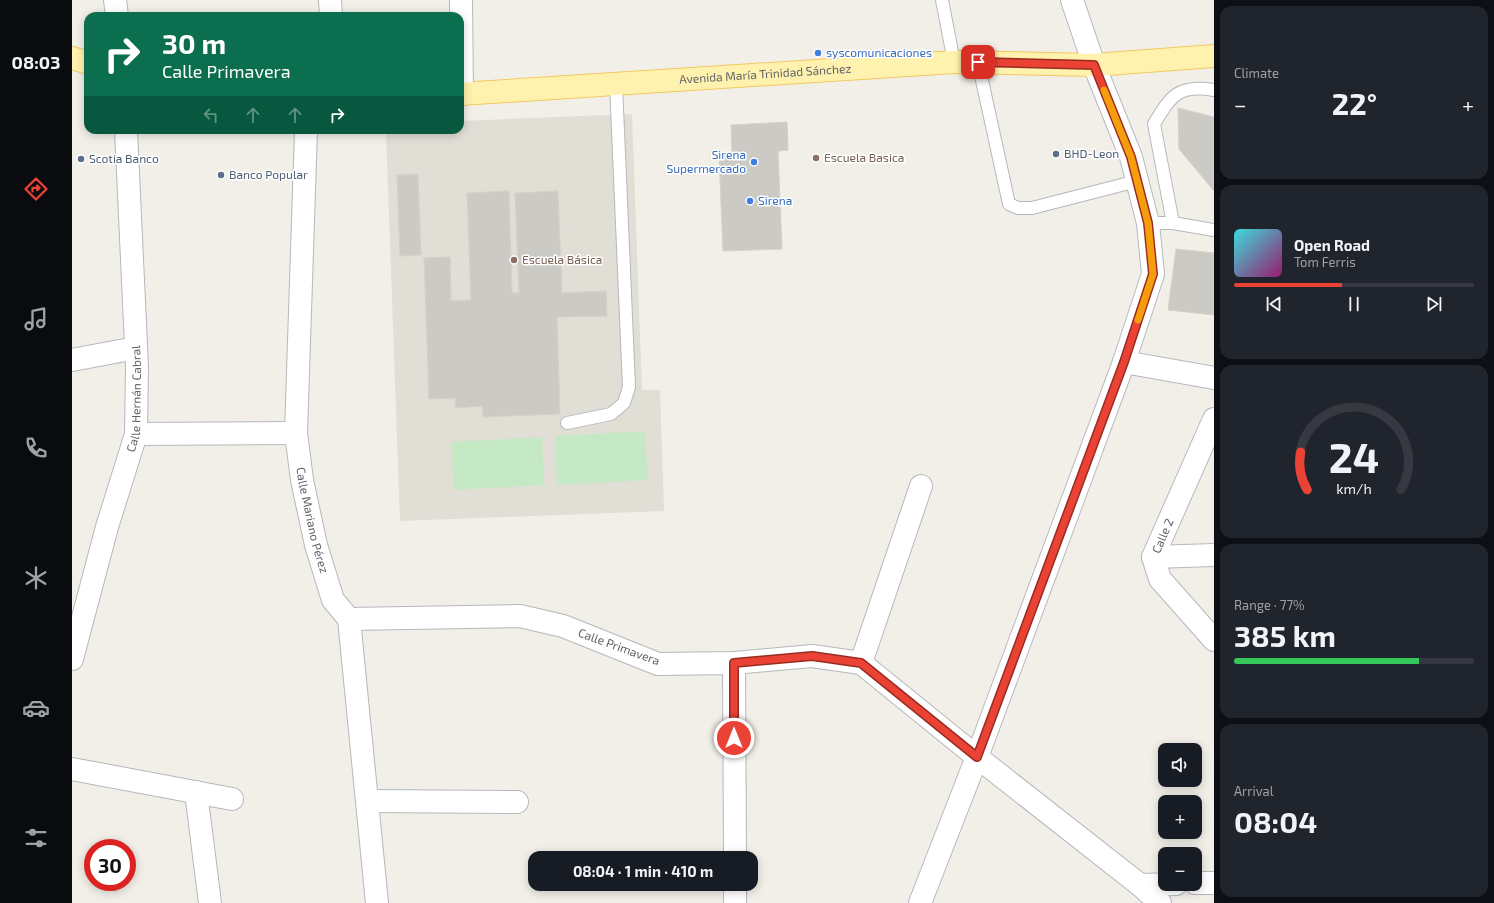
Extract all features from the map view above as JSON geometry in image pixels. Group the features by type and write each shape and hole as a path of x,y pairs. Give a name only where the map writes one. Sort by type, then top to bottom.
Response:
{"main road":[{"name":"Avenida María Trinidad Sánchez","path":"464,94 954,62 1094,65 1214,56"},
{"path":"72,58 84,62"}],"street":[{"path":"115,0 116,12"},
{"path":"330,0 331,12"},
{"path":"461,0 461,12"},
{"path":"920,903 977,757 1124,362 1153,274 1148,223 1131,157 1094,65 1072,0"},
{"name":"Calle Hernán Cabral","path":"72,659 106,527 136,434 136,348 126,134"},
{"name":"Calle Mariano Pérez","path":"306,134 296,434 302,480 316,545 334,600 349,619"},
{"path":"72,360 136,348"},
{"path":"1124,362 1214,378"},
{"name":"Calle 2","path":"1214,419 1153,557 1160,579 1214,640"},
{"path":"136,434 296,434"},
{"path":"921,486 861,663 977,757 1140,885 1160,903"},
{"path":"1153,557 1214,555"},
{"name":"Calle Primavera","path":"349,619 520,616 563,626 658,664 734,663 812,656 861,663"},
{"path":"349,619 376,903"},
{"path":"734,663 735,851"},
{"path":"72,768 232,798"},
{"path":"196,792 210,903"},
{"path":"367,801 517,802"},
{"path":"1202,883 1214,883"},
{"path":"1140,885 1158,884"},
{"path":"735,891 735,903"}],"lane":[{"path":"942,0 954,62"},
{"path":"978,62 1009,204 1018,208 1032,208 1137,181"},
{"path":"567,423 611,414 624,403 630,387 616,84"},
{"path":"1173,223 1154,124 1168,102 1180,91 1204,88 1214,90"},
{"path":"1148,223 1173,223 1214,230"}],"shaded area":[{"name":"Escuela Básica","path":"632,114 642,390 660,390 664,511 400,521 386,134 464,134 464,121"}],"green space":[{"path":"645,431 648,480 557,485 555,436"},
{"path":"542,437 544,485 454,490 451,442"}],"building":[{"path":"1178,108 1214,117 1214,191 1179,149"},
{"name":"Sirena","path":"787,122 788,150 778,151 782,249 723,251 719,154 732,154 731,125"},
{"path":"418,174 421,255 400,256 397,175"},
{"path":"509,191 512,293 519,293 515,193 558,191 562,293 606,291 607,316 557,317 560,414 483,417 482,406 456,408 455,398 429,399 424,258 450,257 451,301 471,300 467,193"},
{"path":"1176,249 1214,253 1214,315 1168,310"}],"slow traffic":[{"path":"1104,90 1131,157 1148,223 1153,274 1138,320"}],"place":[{"name":"syscomunicaciones","path":"818,53"},
{"name":"BHD-Leon","path":"1056,154"},
{"name":"Escuela Basica","path":"816,158"},
{"name":"Scotia Banco","path":"81,159"},
{"name":"Sirena Supermercado","path":"754,162"},
{"name":"Banco Popular","path":"221,175"},
{"name":"Sirena","path":"750,201"},
{"name":"Escuela Básica","path":"514,260"}],"route":[{"path":"734,738 734,663 812,656 861,663 977,757 1124,362 1153,274 1148,223 1131,157 1094,65 978,62"}]}
